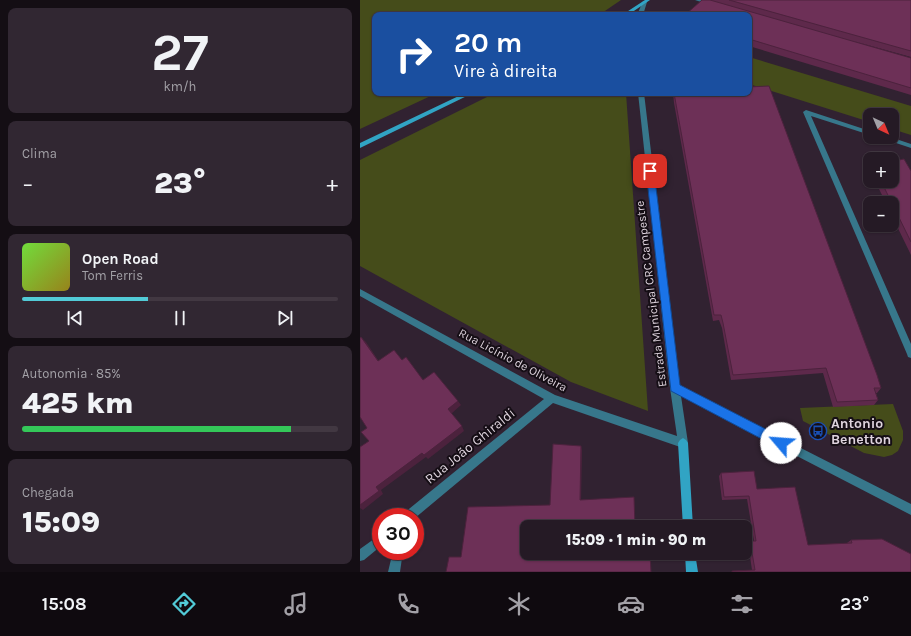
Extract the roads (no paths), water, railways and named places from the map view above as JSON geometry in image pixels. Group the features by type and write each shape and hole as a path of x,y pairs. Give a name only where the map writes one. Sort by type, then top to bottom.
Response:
{"street":[{"path":"698,0 713,4"},
{"path":"630,12 647,1"},
{"path":"642,12 647,1"},
{"path":"360,146 464,96"},
{"name":"Estrada Municipal CRC Campestre","path":"641,96 675,388 683,443"},
{"path":"863,131 806,112 911,354"},
{"path":"899,142 911,146"},
{"name":"Rua Licínio de Oliveira","path":"360,292 552,398 683,443"},
{"path":"675,388 911,510"},
{"name":"Rua João Ghiraldi","path":"419,508 552,398"},
{"path":"683,443 688,520"},
{"path":"360,556 372,546"},
{"path":"394,572 396,560"},
{"path":"691,560 692,572"}],"place":[{"name":"Antonio Benetton","path":"818,431"}]}
